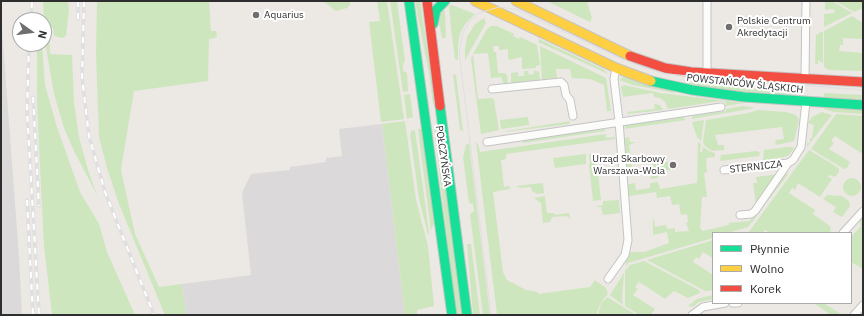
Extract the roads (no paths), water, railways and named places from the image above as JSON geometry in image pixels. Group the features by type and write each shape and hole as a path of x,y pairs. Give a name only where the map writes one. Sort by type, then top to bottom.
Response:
{"main road":[{"name":"POŁCZYŃSKA","path":"409,1 425,107 452,315"},
{"name":"POŁCZYŃSKA","path":"427,1 467,315"},
{"path":"432,32 436,10 445,1"},
{"name":"POWSTAŃCÓW ŚLĄSKICH","path":"475,1 616,68 651,80 692,90 744,97 863,105"},
{"name":"POWSTAŃCÓW ŚLĄSKICH","path":"516,1 643,62 665,68 863,82"},
{"path":"425,107 436,112 440,110 441,106"}],"street":[{"path":"707,1 707,72"},
{"path":"805,78 806,1"},
{"path":"608,280 625,255 628,247 619,121 614,79 616,68"},
{"path":"492,89 561,82 564,85 566,95 570,100 573,116"},
{"name":"STERNICZA","path":"740,215 751,214 755,211 788,163 798,154 806,102"},
{"path":"487,142 619,121 721,107"},
{"name":"STERNICZA","path":"724,170 788,163"},
{"path":"844,232 863,211"},
{"path":"692,315 694,312 703,307 720,304"},
{"path":"854,315 863,305"}],"tram line":[{"path":"491,315 459,51 463,32 470,21 479,13 499,7 516,9 615,56 642,67 666,74 863,90"}],"railway":[{"path":"31,12 32,1"},
{"path":"78,1 78,19"},
{"path":"84,1 82,77 89,136 105,192 154,315"},
{"path":"29,52 27,111 39,315"},
{"path":"33,97 39,206"},
{"path":"27,200 33,315"}],"place":[{"name":"Aquarius","path":"256,15"},
{"name":"Polskie Centrum Akredytacji","path":"729,27"},
{"name":"Urząd Skarbowy Warszawa-Wola","path":"673,165"}]}
